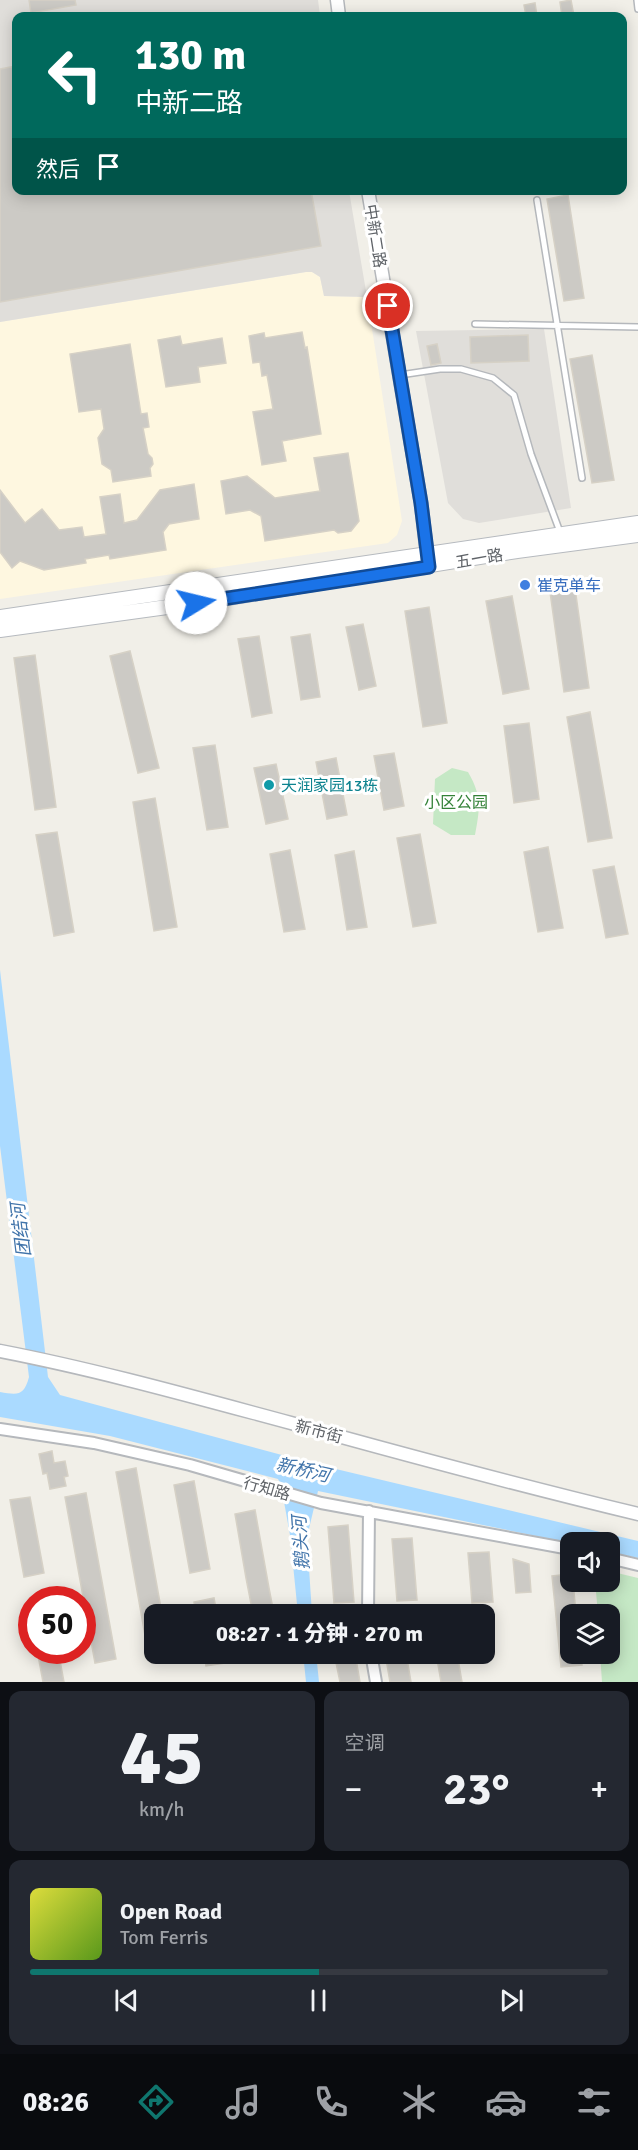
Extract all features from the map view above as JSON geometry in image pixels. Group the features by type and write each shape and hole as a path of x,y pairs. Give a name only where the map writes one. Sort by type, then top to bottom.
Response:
{"main road":[{"name":"五一路","path":"0,630 196,603 638,523"},
{"name":"五一路","path":"0,618 428,560 638,535"}],"street":[{"name":"中新二路","path":"369,195 421,503 428,560"},
{"name":"新市街","path":"0,1351 50,1360 196,1397 507,1482 638,1514"},
{"name":"行知路","path":"0,1429 94,1443 169,1460 321,1503 560,1547"},
{"path":"368,1604 369,1511"},
{"path":"620,1561 638,1565"},
{"path":"373,1664 376,1682"}],"lane":[{"path":"637,0 638,9"},
{"path":"537,200 582,478"},
{"path":"475,324 638,327"},
{"path":"399,375 440,369 461,369 494,378 514,395 531,454 565,545"}],"shaded area":[{"path":"0,0 318,0 320,12 12,12 12,195 350,195 367,297 324,296 320,277 312,272 306,272 0,322"},
{"path":"312,272 320,277 324,296 367,297 402,521 397,535 388,543 0,599 0,322"},
{"path":"544,329 571,508 479,523 463,519 448,503 416,331"}],"green space":[{"name":"小区公园","path":"452,768 468,772 476,788 479,810 475,835 451,835 433,824 435,779"},
{"path":"620,1574 638,1578 638,1682 602,1682 601,1664 620,1664 620,1604 597,1604 596,1592 620,1592"}],"water":[{"path":"0,970 48,1377 60,1395 319,1465 600,1532 560,1532 560,1541 318,1491 307,1537 311,1604 297,1604 290,1535 278,1479 110,1436 0,1417 0,1392 19,1393 25,1388 29,1377 0,1146"},
{"path":"620,1537 638,1541 638,1558 620,1554"},
{"path":"304,1664 317,1664 319,1682 306,1682"}],"building":[{"path":"29,0 75,0 76,5 31,12"},
{"path":"571,0 573,12 561,12 560,2"},
{"path":"535,3 536,12 525,12 524,5"},
{"path":"12,67 12,195 312,195 321,246 0,302 0,69"},
{"path":"568,195 584,298 564,301 547,199"},
{"path":"302,332 305,348 307,347 321,434 282,441 286,461 262,465 253,412 273,409 267,375 262,376 260,362 253,363 249,336 264,333 265,338"},
{"path":"528,335 529,361 471,363 470,337"},
{"path":"180,336 182,345 222,338 226,363 198,367 200,382 166,387 158,340"},
{"path":"130,344 141,414 147,413 149,427 143,428 148,454 153,464 150,468 151,476 113,482 111,470 102,464 98,438 104,429 101,409 79,412 70,354"},
{"path":"437,344 441,363 431,365 427,346"},
{"path":"592,355 614,480 592,483 570,359"},
{"path":"348,453 359,521 351,531 338,533 334,530 265,541 261,516 250,510 226,514 221,481 247,476 275,498 320,491 314,458"},
{"path":"194,484 199,519 169,524 163,532 166,550 110,559 109,555 85,559 86,563 44,570 20,561 12,568 0,552 0,490 25,523 42,509 59,530 82,527 84,537 106,534 100,497 120,494 124,523 137,520 160,490"},
{"path":"575,588 589,688 564,692 550,592"},
{"path":"512,596 529,689 503,694 486,601"},
{"path":"429,607 447,723 423,727 405,611"},
{"path":"363,624 376,686 359,690 346,627"},
{"path":"310,634 320,697 301,700 291,637"},
{"path":"259,636 272,713 252,717 238,639"},
{"path":"130,651 159,768 138,773 110,656"},
{"path":"35,655 56,807 35,810 14,658"},
{"path":"590,712 612,838 588,842 567,717"},
{"path":"529,723 539,799 514,803 504,726"},
{"path":"215,745 228,827 207,830 193,748"},
{"path":"394,753 404,806 384,810 374,756"},
{"path":"336,758 347,815 327,819 316,762"},
{"name":"天润家园13栋","path":"276,764 288,819 266,824 254,768"},
{"path":"155,798 177,927 154,931 133,802"},
{"path":"57,832 74,932 54,936 36,835"},
{"path":"420,834 436,923 413,927 397,838"},
{"path":"548,847 563,928 538,932 524,852"},
{"path":"290,850 305,929 284,932 270,854"},
{"path":"354,851 367,927 347,930 335,855"},
{"path":"614,866 628,934 606,938 593,870"},
{"path":"52,1451 54,1463 65,1461 68,1476 64,1477 66,1486 50,1489 47,1473 43,1474 39,1454"},
{"path":"136,1468 160,1604 144,1604 144,1630 116,1472"},
{"path":"194,1481 210,1569 190,1573 174,1485"},
{"path":"86,1493 116,1659 96,1663 96,1586 81,1586 65,1497"},
{"path":"30,1497 44,1573 24,1577 10,1500"},
{"path":"255,1510 272,1604 251,1604 235,1514"},
{"path":"348,1525 354,1602 334,1603 328,1527"},
{"path":"412,1538 417,1600 397,1601 392,1539"},
{"path":"489,1552 493,1602 472,1603 468,1553"},
{"path":"513,1559 529,1564 531,1592 516,1593"},
{"path":"560,1575 560,1592 574,1592 575,1604 560,1604 560,1657 552,1576"},
{"path":"214,1598 215,1604 194,1604 194,1602"},
{"path":"40,1664 61,1664 64,1682 43,1682"},
{"path":"336,1664 357,1664 360,1682 340,1682"},
{"path":"387,1664 408,1664 411,1682 390,1682"},
{"path":"438,1664 459,1664 462,1682 441,1682"},
{"path":"561,1664 582,1665 561,1667"}],"place":[{"name":"崔克单车","path":"525,585"},
{"name":"天润家园13栋","path":"269,785"}],"route":[{"path":"196,603 429,567 421,503 388,306"}],"water label":[{"name":"团结河","path":"21,1230"},
{"name":"新桥河","path":"303,1470"},
{"name":"鹅头河","path":"301,1543"}]}
